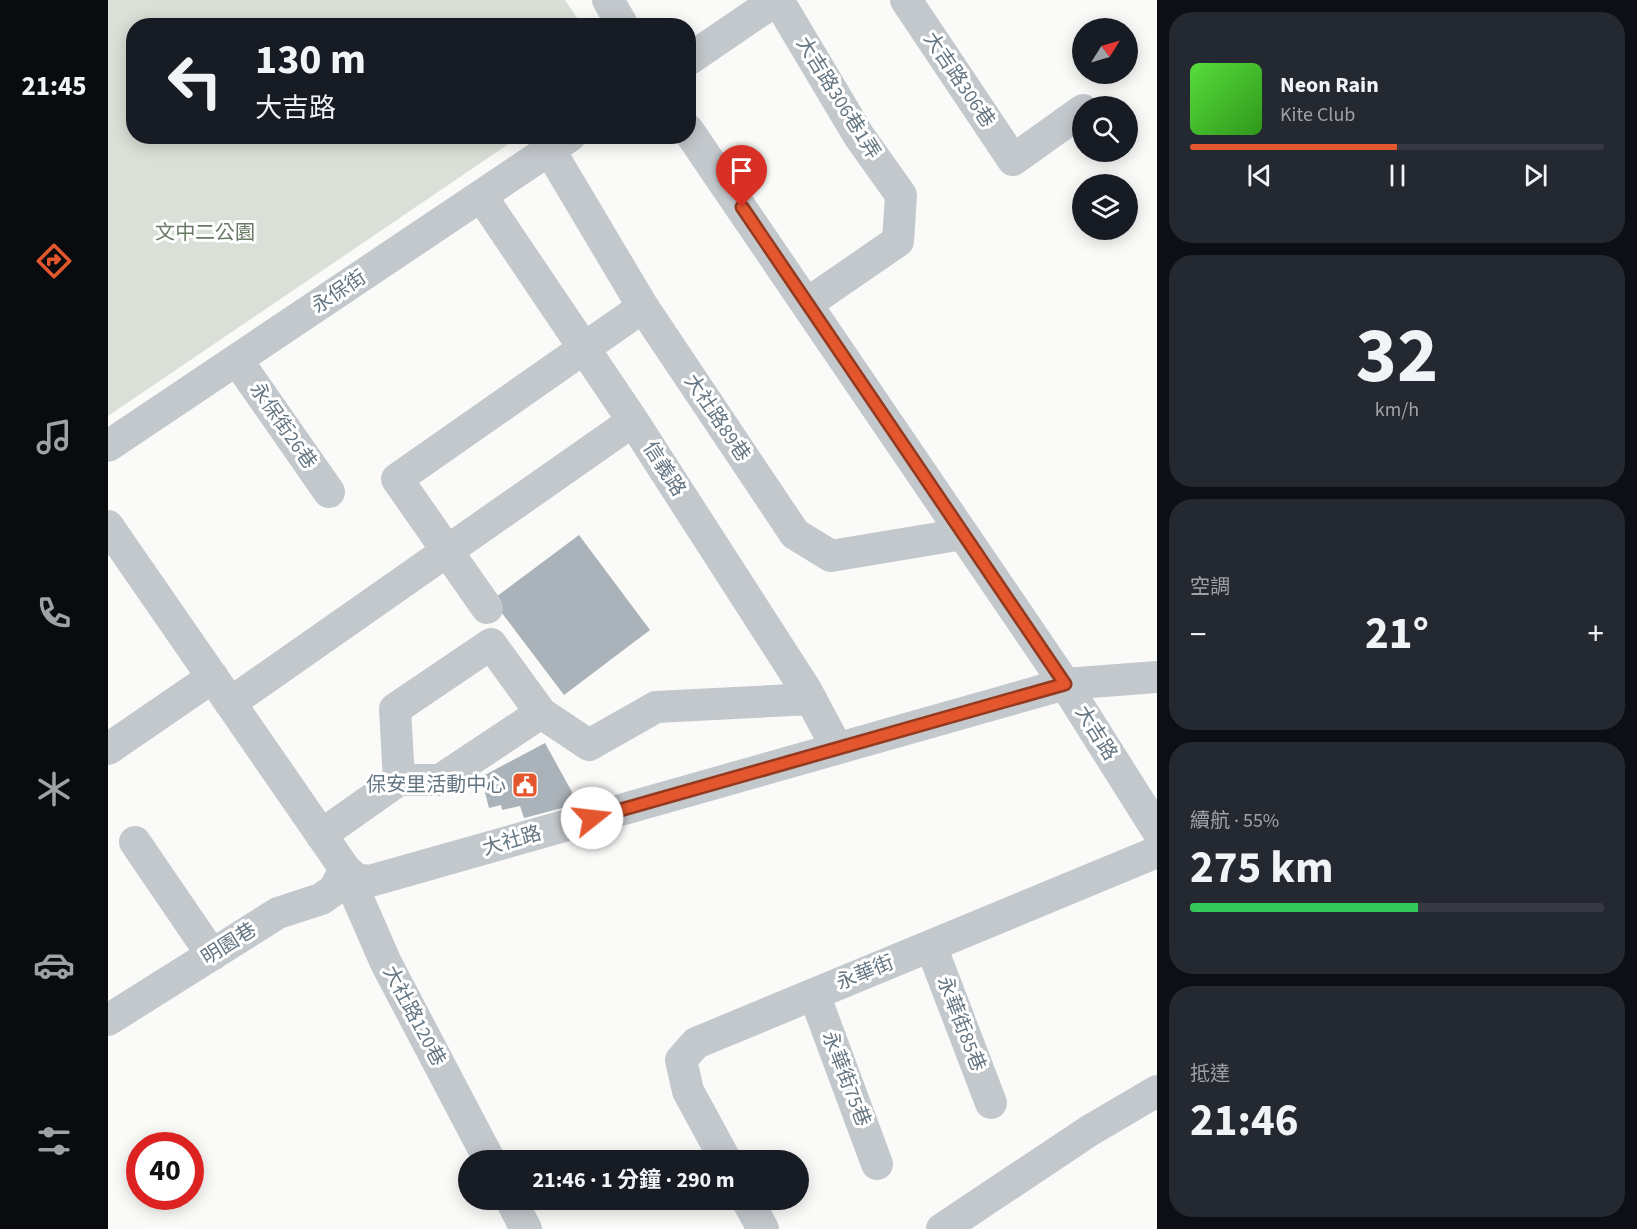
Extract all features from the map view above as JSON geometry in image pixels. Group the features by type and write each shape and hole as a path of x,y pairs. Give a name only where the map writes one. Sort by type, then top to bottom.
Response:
{"street":[{"path":"608,0 618,18"},
{"path":"696,55 777,0"},
{"name":"大吉路306巷1弄","path":"777,0 860,136 901,195 898,241 808,303"},
{"name":"大吉路306巷","path":"906,0 1013,160 1072,118"},
{"name":"大吉路","path":"696,142 1065,684 1157,830"},
{"name":"永保街","path":"108,446 559,144"},
{"name":"大社路89巷","path":"561,144 643,307 795,534 831,556 963,534"},
{"name":"信義路","path":"482,196 633,421 811,699 837,748"},
{"path":"487,608 397,479 643,307"},
{"name":"永保街26巷","path":"237,360 328,492"},
{"path":"230,703 633,421"},
{"name":"大社路","path":"108,526 321,835 356,879 370,881 1065,684 1157,677"},
{"path":"399,780 395,709 491,644 541,713 589,745 656,707 811,699"},
{"path":"108,749 213,677"},
{"path":"321,835 399,780 440,780 541,713"},
{"path":"135,842 212,955"},
{"name":"永華街","path":"720,1150 688,1091 681,1060 696,1043 1157,852"},
{"name":"明園巷","path":"108,1020 278,913 321,899 334,890 345,868"},
{"name":"大社路120巷","path":"345,868 386,963 484,1150"},
{"name":"永華街85巷","path":"931,946 991,1103"},
{"name":"永華街75巷","path":"814,994 877,1164"},
{"path":"942,1229 1089,1131 1157,1091"},
{"path":"516,1210 526,1229"},
{"path":"753,1210 763,1229"}],"green space":[{"name":"文中二公園","path":"108,0 565,0 577,18 126,18 126,144 509,144 108,416"}],"building":[{"path":"579,535 650,630 564,695 492,600"},
{"name":"保安里活動中心","path":"545,743 572,792 570,806 524,818 520,806 502,810 501,805 489,808 481,777"}],"place":[{"name":"保安里活動中心","path":"525,785"}],"route":[{"path":"592,818 1065,684 742,207"}]}
